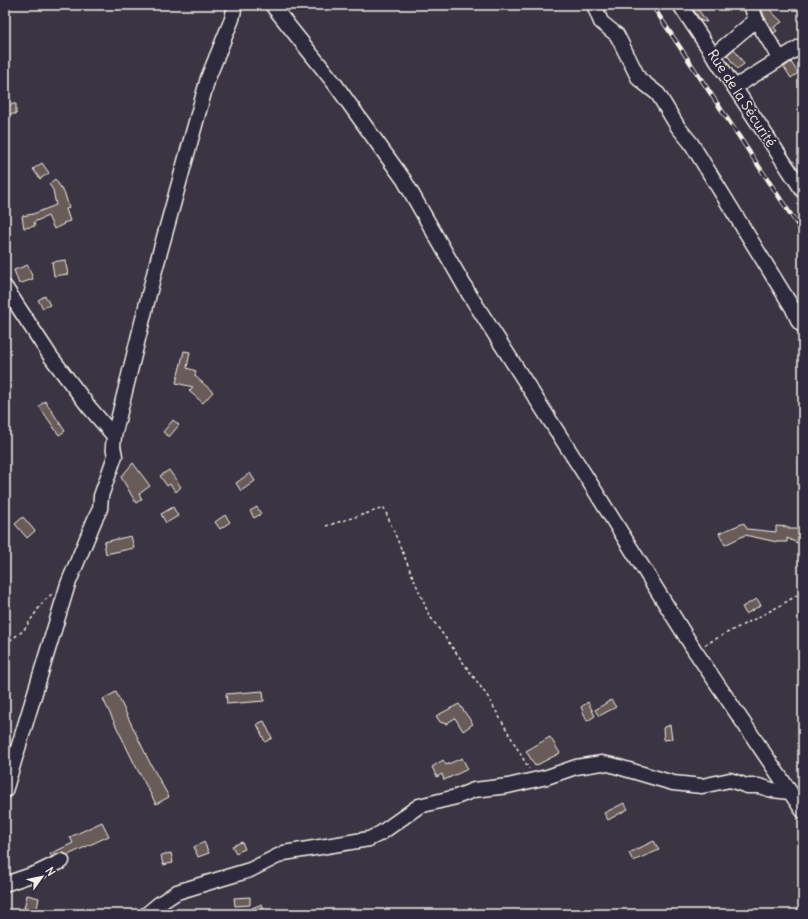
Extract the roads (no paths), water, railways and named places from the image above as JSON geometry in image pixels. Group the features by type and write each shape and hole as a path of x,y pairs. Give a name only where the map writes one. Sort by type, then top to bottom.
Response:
{"street":[{"path":"5,791 68,584 100,509 101,496 115,456 113,446 114,436 155,270 206,85 236,5"},
{"path":"272,5 335,84 404,180 469,294 592,486 695,651 803,811"},
{"path":"594,5 601,22 617,35 639,79 658,94 678,128 691,143 792,307 799,322 803,326"},
{"name":"Rue de la Sécurité","path":"680,5 803,191"},
{"path":"751,5 756,20 780,59"},
{"path":"714,55 756,20"},
{"path":"735,87 803,45"},
{"path":"5,287 51,357 89,407 114,436"},
{"path":"147,914 177,892 250,870 284,853 369,839 381,833 420,806 456,797 474,790 508,786 547,777 576,767 602,763 673,783 702,786 730,780 747,786 759,786 772,790 790,792"},
{"path":"5,884 37,873 62,861"}],"railway":[{"path":"652,5 803,233"}]}
